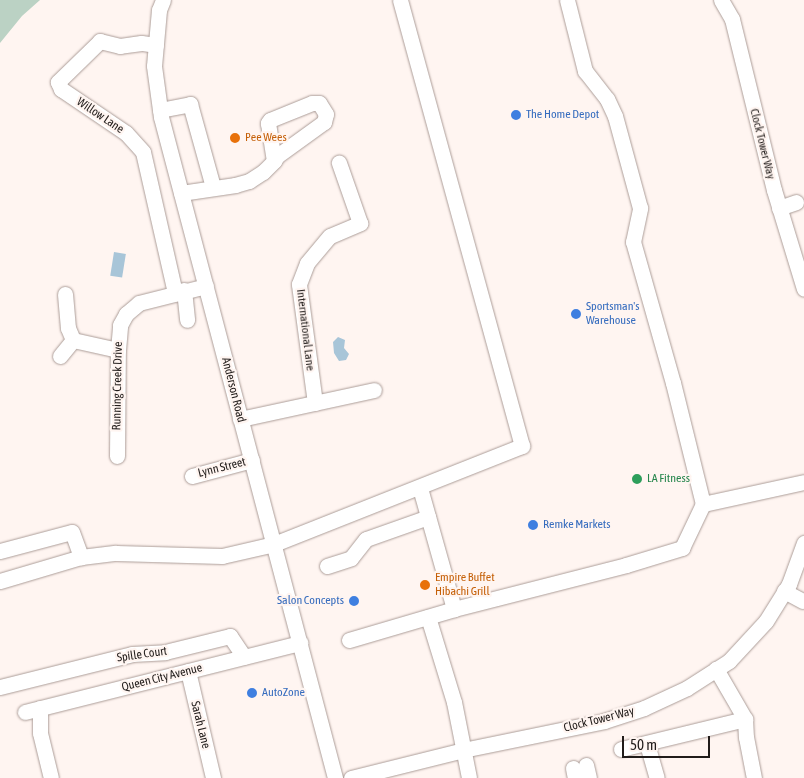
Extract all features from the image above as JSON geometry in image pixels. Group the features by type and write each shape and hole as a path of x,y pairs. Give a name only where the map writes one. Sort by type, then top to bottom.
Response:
{"street":[{"name":"Anderson Road","path":"162,0 159,10 154,66 160,110 335,778"},
{"path":"0,581 81,556 116,552 222,556 274,544 420,488 522,446 400,0"},
{"path":"349,640 454,609 646,560 682,548 703,504 673,383 633,242 640,208 617,122 607,99 585,71 567,0"},
{"name":"Clock Tower Way","path":"721,0 732,19 779,208 804,289"},
{"name":"Willow Lane","path":"156,45 141,43 120,46 100,41 58,82 60,89 126,133 143,152 180,292"},
{"path":"160,110 190,104 213,187"},
{"path":"181,194 249,181 263,172 274,161"},
{"name":"International Lane","path":"315,403 299,284 307,263 330,236 360,223 340,163"},
{"path":"779,208 796,202"},
{"name":"Running Creek Drive","path":"116,456 120,325 132,308 139,303 206,286"},
{"path":"180,292 187,320"},
{"path":"66,294 68,328 73,340"},
{"path":"73,340 118,350"},
{"path":"60,356 73,340"},
{"path":"240,419 374,390"},
{"name":"Lynn Street","path":"192,476 252,460"},
{"path":"703,504 804,482"},
{"path":"420,488 454,609"},
{"path":"327,566 351,558 366,539 428,517"},
{"path":"0,551 72,532 81,556"},
{"name":"Clock Tower Way","path":"351,778 463,750 604,721 644,708 687,688 729,661 766,622 784,591 804,543"},
{"path":"784,591 803,601"},
{"path":"428,618 454,702 469,778"},
{"name":"Spille Court","path":"0,687 132,654 164,652 230,636 244,657"},
{"name":"Queen City Avenue","path":"25,712 300,643"},
{"path":"716,669 745,719 746,737 754,778"},
{"name":"Sarah Lane","path":"188,671 213,778"},
{"path":"40,708 40,733 51,778"},
{"path":"620,749 745,719"},
{"path":"647,744 657,778"}],"green space":[{"path":"0,0 40,0 22,16 0,43"}],"water":[{"path":"114,252 126,254 122,278 110,276"},
{"path":"338,337 345,340 344,348 349,354 346,360 339,361 334,353 333,342"}],"place":[{"name":"The Home Depot","path":"516,115"},
{"name":"Pee Wees","path":"235,138"},
{"name":"Sportsman's Warehouse","path":"576,314"},
{"name":"LA Fitness","path":"637,479"},
{"name":"Remke Markets","path":"533,525"},
{"name":"Empire Buffet Hibachi Grill","path":"425,585"},
{"name":"Salon Concepts","path":"354,601"},
{"name":"AutoZone","path":"252,693"}]}
